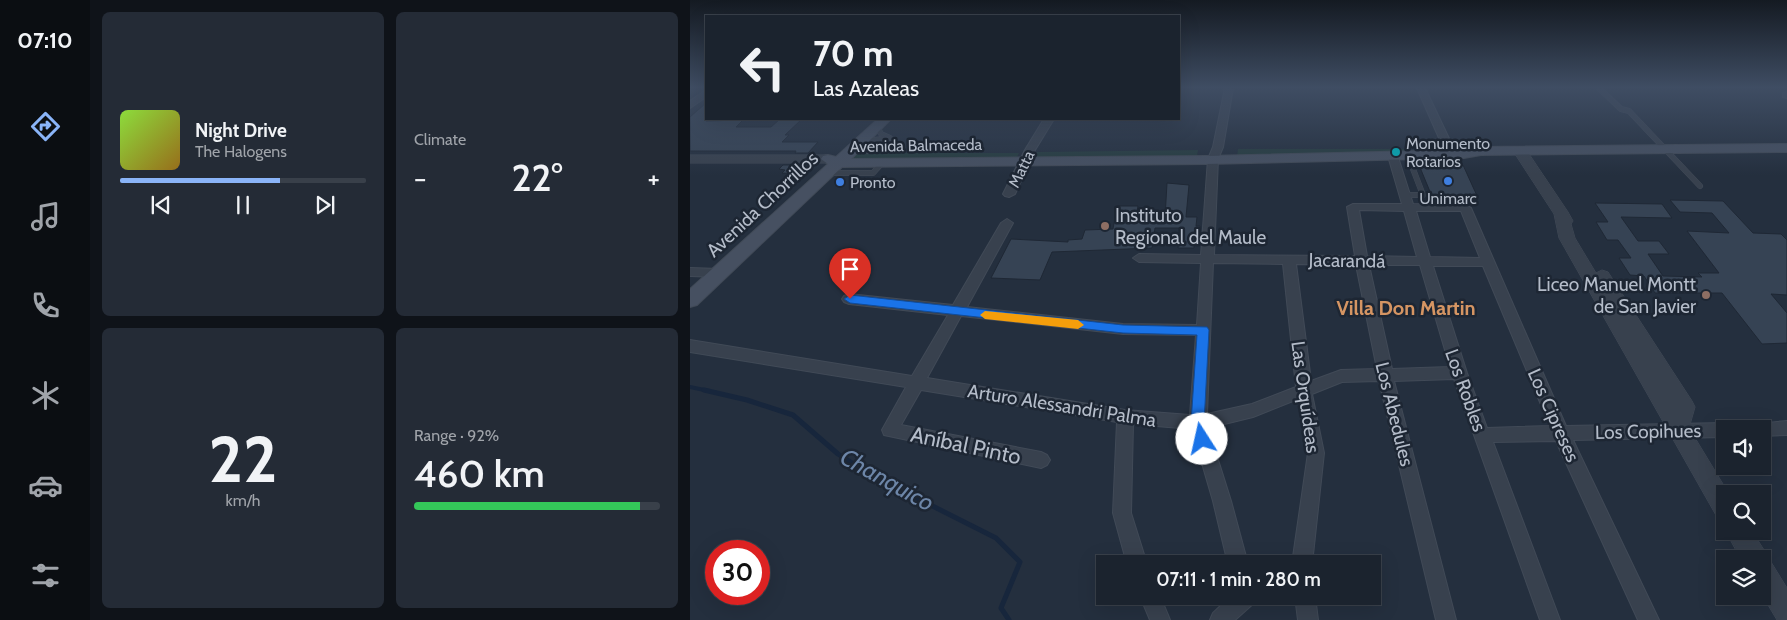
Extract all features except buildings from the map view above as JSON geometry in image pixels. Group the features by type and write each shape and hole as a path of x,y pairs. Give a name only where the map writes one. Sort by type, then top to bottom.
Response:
{"main road":[{"name":"Avenida Chorrillos","path":"831,165 860,148 878,121"},
{"name":"Avenida Chorrillos","path":"690,287 705,272 831,165 878,121"},
{"name":"Avenida Balmaceda","path":"860,148 891,144 1028,155"},
{"path":"882,162 891,144"},
{"name":"Avenida Balmaceda","path":"831,165 1028,155 1216,153 1448,147 1476,152"},
{"path":"1476,152 1489,157 1665,148 1787,148"},
{"name":"Avenida Balmaceda","path":"1216,153 1400,156 1476,152"},
{"name":"Avenida Chorrillos","path":"690,300 705,272"}],"street":[{"path":"1223,117 1216,153 1207,259 1198,423 1222,501 1236,555"},
{"path":"1434,117 1448,147"},
{"name":"Matta","path":"1009,194 1028,155 1048,120"},
{"path":"1522,154 1561,212 1567,238 1716,494"},
{"name":"Los Robles","path":"1400,156 1407,201 1423,261 1459,373 1550,620"},
{"path":"690,159 831,165"},
{"name":"Los Abedules","path":"1407,201 1353,207 1361,260 1384,374 1446,620"},
{"name":"Los Cipreses","path":"1407,201 1465,208 1561,433 1649,620"},
{"path":"917,383 1007,224"},
{"name":"Jacarandá","path":"1139,258 1488,262"},
{"name":"Las Orquídeas","path":"1290,260 1304,391 1316,454 1303,555"},
{"path":"850,299 1123,329 1203,330"},
{"name":"Arturo Alessandri Palma","path":"690,346 1125,417 1198,423 1253,410 1341,376 1459,373"},
{"name":"Aníbal Pinto","path":"917,383 890,430 1041,460"},
{"path":"1125,417 1122,513 1134,555"},
{"path":"1771,429 1787,428"},
{"name":"Los Copihues","path":"1482,435 1716,430"},
{"path":"1771,586 1787,612"},
{"path":"1154,605 1160,620"},
{"path":"1220,620 1237,605"},
{"path":"1306,605 1308,620"}],"lane":[{"path":"1635,117 1700,186"},
{"path":"878,121 881,134 891,144"}],"green space":[{"path":"1238,149 1404,149 1406,154 1237,157"},
{"path":"1198,150 1197,156 1036,158 1037,152"},
{"path":"857,153 1019,153 1016,159 851,160"}],"waterway":[{"name":"Chanquico","path":"690,387 709,391"},
{"name":"Chanquico","path":"704,390 747,400 793,415 838,454 871,475 996,538 1020,562 1001,608 1009,620"}],"slow traffic":[{"path":"985,315 1078,325"}],"place":[{"name":"Monumento Rotarios","path":"1396,152"},
{"name":"Unimarc","path":"1448,181"},
{"name":"Pronto","path":"840,182"},
{"name":"Instituto Regional del Maule","path":"1105,226"},
{"name":"Liceo Manuel Montt de San Javier","path":"1706,295"}],"district":[{"name":"Villa Don Martin","path":"1406,308"}],"route":[{"path":"850,299 1123,329 1203,330 1198,423 1202,439"}]}
